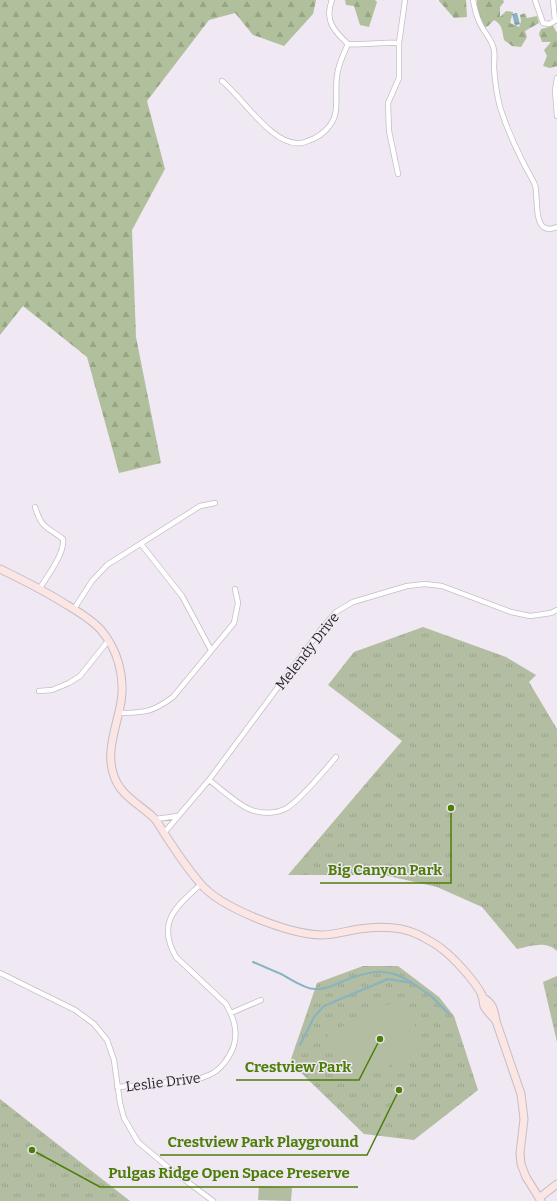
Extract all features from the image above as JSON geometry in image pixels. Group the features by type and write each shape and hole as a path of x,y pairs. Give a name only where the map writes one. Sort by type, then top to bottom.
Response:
{"street":[{"path":"332,0 328,9 330,23 338,35 348,44 366,45 384,42 399,43"},
{"path":"398,174 390,131 388,103 398,78 399,43 405,0"},
{"path":"474,0 478,20 491,41 494,50 495,77 502,112 515,146 535,186 538,219 546,228 557,227"},
{"path":"536,0 543,23 549,24 556,21 553,0"},
{"path":"222,81 233,90 274,135 287,142 301,143 319,136 330,125 335,115 337,75 348,44"},
{"path":"557,78 555,90 557,116"},
{"path":"74,609 92,581 107,565 200,506 215,504"},
{"path":"35,507 38,519 43,526 63,539 64,545 61,553 40,588"},
{"path":"140,544 182,596 211,650"},
{"path":"0,569 40,588 74,609 100,630 108,641 116,655 121,671 123,693 110,759 112,773 126,795 156,819 164,833 201,884 232,907 253,916 304,933 322,935 360,929 387,927 402,929 417,934 442,948 470,978 482,997 490,1001 494,1008 496,1021 521,1094 524,1119 520,1153 521,1164 526,1177 538,1200 557,1184"},
{"name":"Melendy Drive","path":"164,833 209,780 322,628 336,612 353,602 407,586 425,584 442,586 511,612 530,616 551,613 557,610"},
{"path":"119,713 139,713 148,711 161,706 173,697 234,623 238,603 235,589"},
{"path":"39,691 52,690 69,683 80,676 108,641"},
{"path":"209,780 248,809 270,813 285,809 297,800 336,757"},
{"path":"156,819 178,816"},
{"name":"Leslie Drive","path":"117,1088 194,1080 210,1075 221,1067 232,1052 235,1039 235,1026 231,1013 226,1004 176,957 168,938 167,928 169,918 174,910 201,884"},
{"path":"0,973 75,1010 94,1024 107,1040 114,1060 117,1088 124,1118 138,1142 169,1168 213,1201"},
{"path":"231,1013 261,1000"}],"green space":[{"path":"0,0 316,0 313,14 284,46 253,35 235,13 209,20 147,101 165,169 132,230 136,337 161,463 119,473 87,357 23,306 0,335"},
{"path":"345,0 375,0 377,2 369,27 360,25 354,6 346,5"},
{"path":"439,0 466,0 467,17 454,18"},
{"path":"477,0 503,0 504,2 500,7 500,17 506,11 513,12 510,23 519,27 521,21 520,15 525,13 527,18 537,16 539,23 525,31 527,37 521,47 512,46 504,40 502,28 497,22 494,20 485,27 477,11"},
{"path":"553,26 557,33 557,66 550,68 543,66 547,56 544,50 551,42 542,42 539,34 541,29"},
{"path":"423,627 506,657 536,675 529,682 557,729 557,951 543,945 532,945 517,949 482,907 437,887 384,875 288,875 402,741 328,685 354,652"},
{"path":"363,966 398,966 439,997 454,1016 478,1090 414,1140 364,1134 290,1062 317,983"},
{"path":"557,976 557,1042 543,982"},
{"path":"402,998 426,1048 352,1084 327,1034"},
{"path":"407,1082 415,1093 396,1107 388,1095"},
{"path":"0,1099 130,1201 0,1201"},
{"path":"259,1186 292,1188 291,1201 258,1200"}],"water":[{"path":"517,13 520,24 515,26 512,14"}],"waterway":[{"path":"253,962 311,989 325,988 360,975 376,972 393,974 411,982"},
{"path":"300,1045 314,1017 324,1006 388,979 412,983 430,995 449,1014"}],"place":[{"name":"Big Canyon Park","path":"451,808"},
{"name":"Crestview Park","path":"380,1039"},
{"name":"Crestview Park Playground","path":"399,1090"},
{"name":"Pulgas Ridge Open Space Preserve","path":"32,1150"}]}
